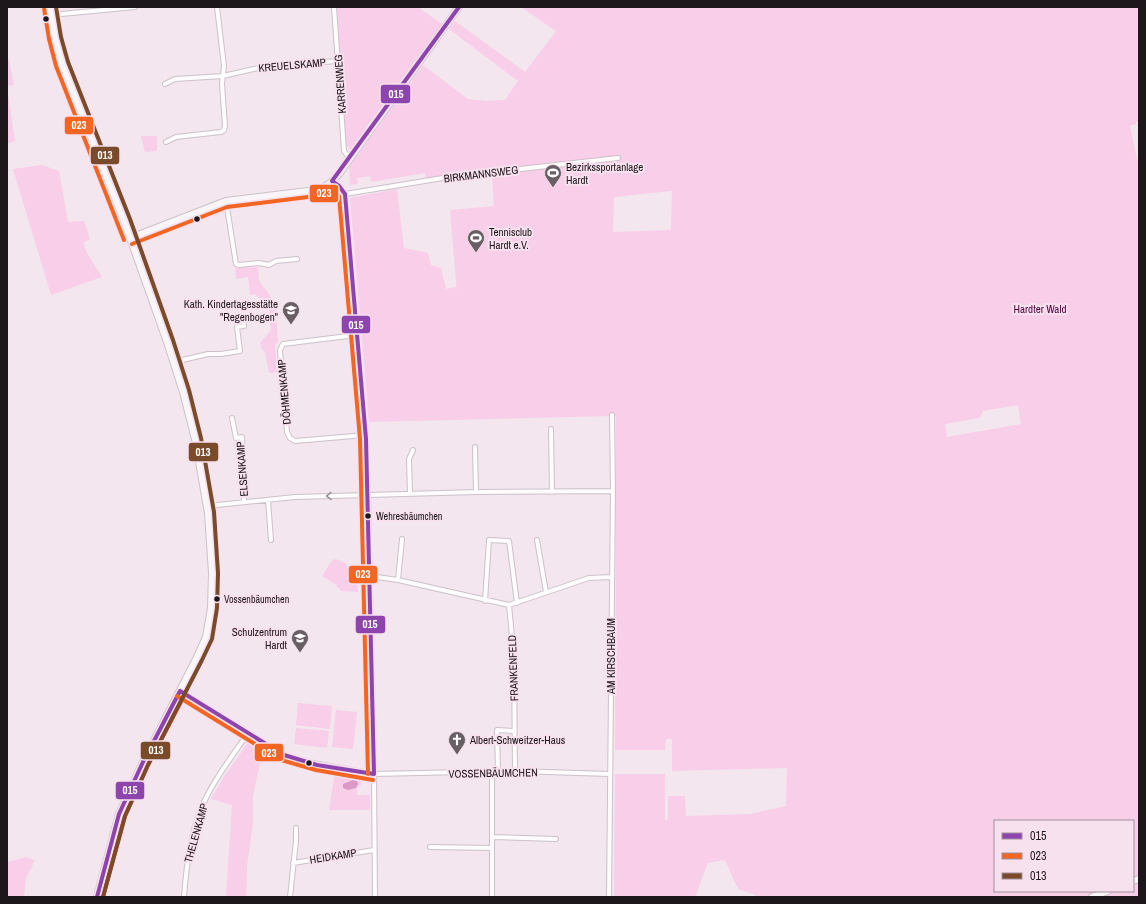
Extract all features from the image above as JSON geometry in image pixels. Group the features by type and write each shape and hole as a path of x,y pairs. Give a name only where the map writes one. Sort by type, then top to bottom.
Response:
{"main road":[{"path":"50,7 55,38 62,64 130,238 184,392 195,439 207,506 212,573 210,612 206,637 198,657 143,762 119,814 97,897"},
{"path":"130,238 226,201 308,191 322,188 332,181 350,159 459,7"},
{"path":"1092,897 1105,892"}],"street":[{"path":"51,15 135,7"},
{"path":"166,142 176,137 221,132 224,130 222,84 224,66 217,7"},
{"name":"KARRENWEG","path":"334,7 344,151 350,159"},
{"name":"KREUELSKAMP","path":"165,84 175,79 223,76 267,66 338,61"},
{"name":"BIRKMANNSWEG","path":"345,194 449,177 618,158"},
{"path":"332,181 340,186 345,194 365,435 370,576 375,897"},
{"path":"332,181 333,188 339,194"},
{"path":"308,191 323,196 345,194"},
{"path":"226,201 236,264 259,263 269,265 276,261 297,259"},
{"path":"174,362 208,354 221,354 240,351 237,327 244,326 243,318"},
{"name":"DÖHMENKAMP","path":"356,335 283,344 280,350 287,432 290,438 295,441 365,435"},
{"name":"AM KIRSCHBAUM","path":"609,897 613,491 612,415"},
{"name":"ELSENKAMP","path":"232,418 236,438 242,437 244,502"},
{"path":"551,429 552,492"},
{"path":"475,447 476,492"},
{"path":"410,493 409,459 413,450"},
{"path":"207,506 295,498 410,493 613,491"},
{"path":"268,500 271,540"},
{"path":"398,580 402,539"},
{"path":"485,601 489,540 509,541 517,602"},
{"path":"537,540 546,592"},
{"path":"370,576 398,580 485,601 509,605 590,578 611,577"},
{"name":"FRANKENFELD","path":"509,605 514,658 515,772"},
{"name":"VOSSENBÄUMCHEN","path":"180,691 284,755 296,759 374,774 492,772 610,774"},
{"path":"498,772 497,730 514,731"},
{"name":"THELENKAMP","path":"184,897 187,862 201,810 215,782 248,733"},
{"path":"492,772 492,897"},
{"name":"HEIDKAMP","path":"290,897 296,828"},
{"path":"492,837 556,839"},
{"path":"430,847 492,848"},
{"name":"HEIDKAMP","path":"293,862 374,850"}],"green space":[{"path":"337,7 418,7 442,24 350,150 346,145"},
{"name":"Hardter Wald","path":"521,7 1139,7 1139,121 1130,126 1139,168 1139,897 753,897 756,895 738,889 725,860 708,863 695,897 614,897 615,774 665,774 665,820 668,820 668,796 685,796 686,816 750,814 786,806 787,768 672,771 672,739 666,739 665,750 615,750 616,416 369,422 350,198 397,189 404,248 428,253 431,265 441,268 446,289 456,287 457,293 450,210 494,206 492,174 491,169 426,178 425,173 371,182 370,176 357,178 358,184 350,185 349,167 423,65 468,99 486,101 505,100 518,81 449,29 455,21 525,72 556,31","holes":["672,191 671,230 613,232 614,197","1018,405 1021,424 947,437 945,424 980,418 983,411"]},
{"path":"7,59 9,59 14,85 7,86"},
{"path":"7,86 15,141 7,144"},
{"path":"141,136 157,136 157,151 145,152"},
{"path":"42,165 59,171 68,222 84,221 90,239 83,243 87,253 102,277 51,295 13,169"},
{"path":"258,267 259,280 275,303 278,342 275,345 277,372 269,373 265,352 260,343 271,330 269,306 255,294 250,295 248,277 236,279 235,268"},
{"path":"335,559 341,561 352,571 355,576 358,592 341,591 335,584 322,576 331,562"},
{"path":"298,703 332,706 330,729 296,725"},
{"path":"336,710 357,712 353,749 332,747"},
{"path":"296,728 329,731 327,748 294,744"},
{"path":"249,741 253,741 263,748 253,796 253,823 247,866 246,897 226,897 232,805 211,799"},
{"path":"335,772 362,776 361,785 357,788 357,795 370,795 370,810 329,810"},
{"path":"26,857 34,860 26,878 24,897 7,897 7,862"}],"shaded area":[{"path":"353,780 357,781 358,784 356,788 348,790 343,788 343,784"}],"transit line":[{"name":"013","path":"56,7 61,37 68,62 130,219 189,390 201,438 214,512 218,573 217,608 212,639 148,765 125,816 103,897"},
{"name":"015","path":"332,181 459,7"},
{"name":"023","path":"44,8 49,39 56,66 124,240"},
{"name":"015","path":"332,181 339,186 345,194 366,439 374,774"},
{"name":"023","path":"132,244 227,207 316,196 325,193 332,188 339,196 360,439 368,774"},
{"name":"015","path":"180,691 284,755 317,765 374,774"},
{"name":"015","path":"97,897 119,814 143,762 180,691"},
{"name":"023","path":"103,897 125,816 148,765 185,694"},
{"name":"023","path":"177,696 281,760 316,770 373,780"}],"place":[{"name":"Bezirkssportanlage Hardt","path":"553,188"},
{"name":"Tennisclub Hardt e.V.","path":"476,253"},
{"name":"Kath. Kindertagesstätte \"Regenbogen\"","path":"291,325"},
{"name":"Wehresbäumchen","path":"368,516"},
{"name":"Vossenbäumchen","path":"217,599"},
{"name":"Schulzentrum Hardt","path":"300,653"},
{"name":"Albert-Schweitzer-Haus","path":"457,755"}]}
